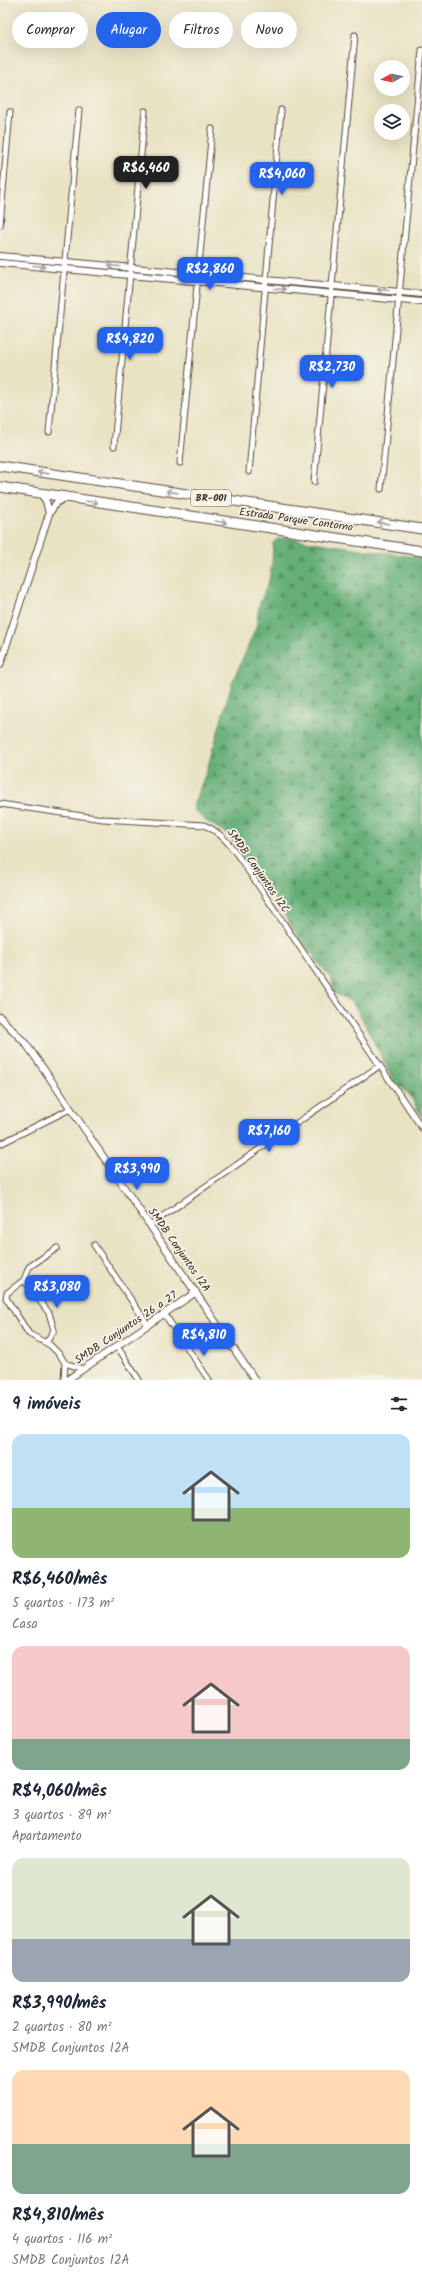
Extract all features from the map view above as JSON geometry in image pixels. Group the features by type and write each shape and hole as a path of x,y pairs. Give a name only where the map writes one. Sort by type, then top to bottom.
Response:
{"highway":[{"name":"Estrada Parque Contorno","path":"0,466 422,529"},
{"name":"Estrada Parque Contorno","path":"0,487 422,551"}],"street":[{"path":"314,482 355,35"},
{"path":"381,489 422,50"},
{"path":"49,432 79,110"},
{"path":"249,472 281,110"},
{"path":"114,446 145,111"},
{"path":"0,225 10,112"},
{"path":"180,463 212,128"},
{"path":"0,256 422,294"},
{"path":"0,263 422,302"},
{"path":"40,493 46,501 49,514"},
{"path":"0,665 49,514 56,503 65,498"},
{"name":"SMDB Conjuntos 12C","path":"0,804 103,819 204,825 217,830 241,860 422,1128"},
{"name":"SMDB Conjuntos 12A","path":"0,1017 26,1044 256,1380"},
{"path":"150,1225 379,1066"},
{"path":"0,1144 70,1109"},
{"path":"94,1245 148,1325"},
{"path":"57,1248 29,1267 24,1280 7,1293 6,1298 29,1334 38,1341 46,1343 55,1349 65,1363 66,1380"},
{"path":"24,1280 53,1320 54,1330 46,1343"},
{"name":"SMDB Conjuntos 26 a 27","path":"66,1380 165,1315 196,1292"},
{"path":"165,1315 209,1380"},
{"path":"117,1346 139,1380"},
{"path":"65,1363 83,1369"}],"green space":[{"path":"285,538 422,558 422,1118 410,1095 394,1081 358,1011 350,1001 334,993 332,980 297,935 259,874 245,860 228,834 206,821 194,810 194,803 206,773 232,683 256,628 259,606 269,581 272,565 273,543 278,539"}]}
